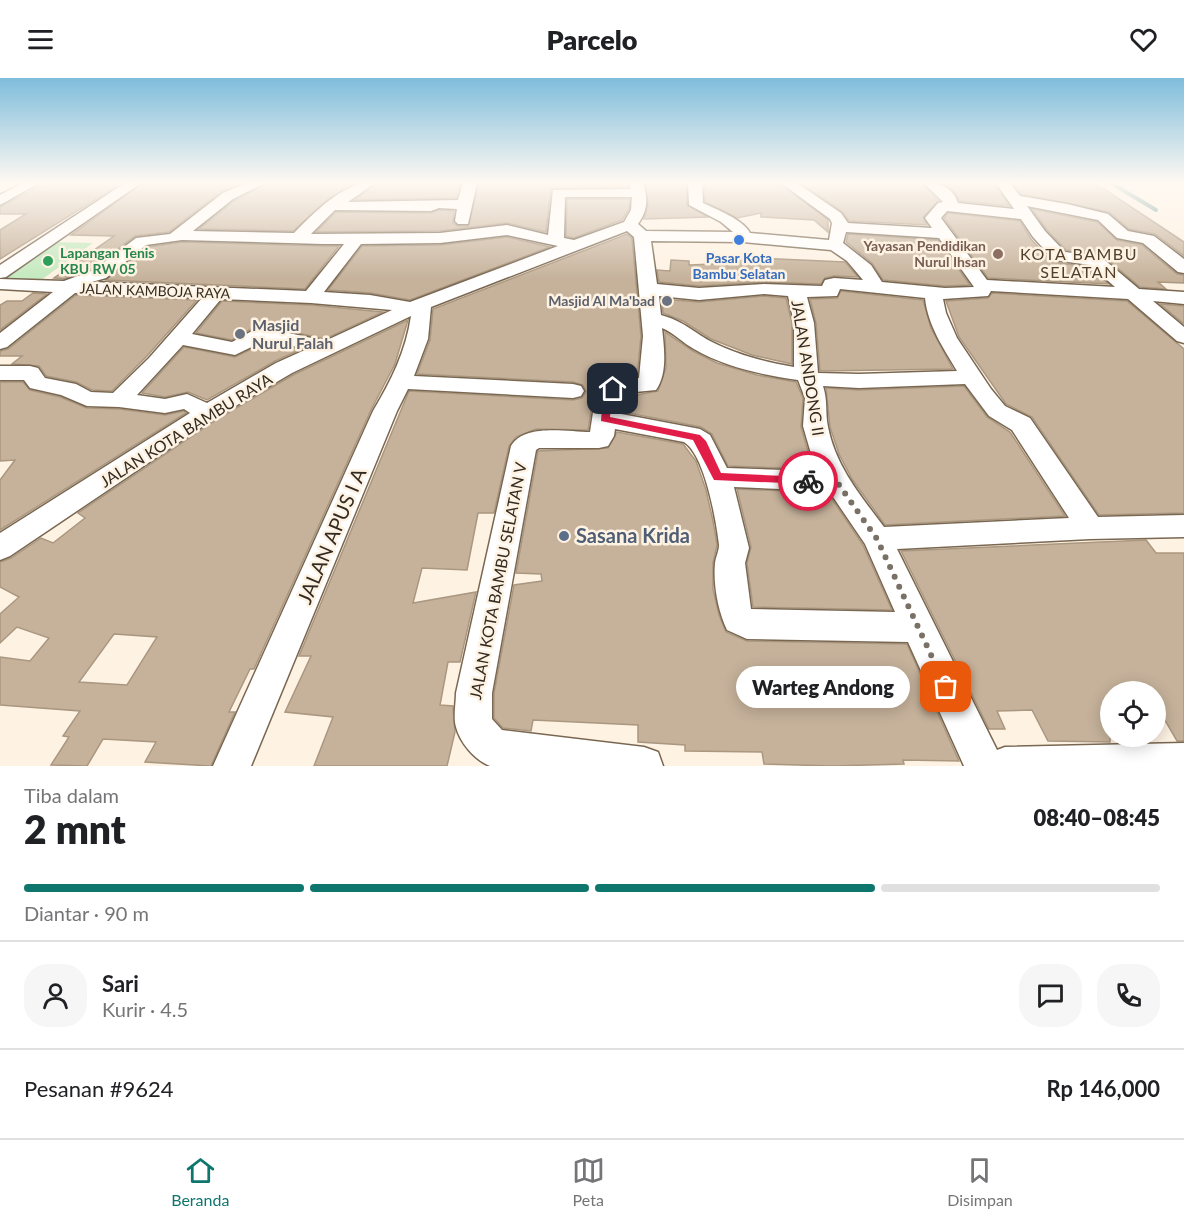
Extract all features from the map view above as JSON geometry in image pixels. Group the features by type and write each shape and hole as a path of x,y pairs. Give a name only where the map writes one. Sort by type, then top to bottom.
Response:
{"street":[{"path":"0,273 86,215"},
{"path":"0,343 64,287 100,274 142,241 171,239 179,235 204,215"},
{"path":"298,238 322,215"},
{"path":"461,236 464,215"},
{"path":"556,215 556,241"},
{"path":"637,215 635,230 835,246 853,257 865,269 876,287"},
{"path":"718,215 741,230 743,237"},
{"path":"835,215 840,227 835,246"},
{"path":"648,289 699,294 755,289 830,291 831,284 834,283 933,292 981,292 984,288 943,233 933,217 934,215"},
{"path":"1026,215 1039,234 1062,257 1093,260 1184,337"},
{"path":"1095,215 1103,217 1122,235 1148,239 1184,268"},
{"path":"840,227 943,233"},
{"path":"179,235 356,239 461,236 496,230 514,230 577,246"},
{"name":"JALAN KOTA BAMBU RAYA","path":"0,548 207,413 325,347 417,306 577,246 635,230"},
{"name":"JALAN KOTA BAMBU SELATAN V","path":"635,230 648,289 655,344 652,378 648,385 621,386 607,393 602,436 598,440 535,440 524,446 474,693 474,726 492,748 644,766"},
{"path":"310,297 356,239"},
{"path":"858,245 879,261 900,289"},
{"name":"JALAN KAMBOJA RAYA","path":"0,284 216,292 417,306"},
{"path":"982,285 1184,298"},
{"name":"JALAN ANDONG II","path":"796,290 804,323 804,357 816,398 815,426 829,471 877,539 984,766"},
{"path":"118,400 158,363 216,292"},
{"path":"933,292 936,313 947,338 997,411 1021,424 1090,528"},
{"name":"JALAN APUS I A","path":"232,766 385,411 401,382 418,339 417,306"},
{"path":"650,318 680,328 705,347 772,371 808,377 859,381 973,377"},
{"path":"180,338 235,349 259,335 266,334 325,347"},
{"path":"0,373 30,373 38,383 68,389 87,399 165,406 187,401 207,413"},
{"path":"401,382 573,391"},
{"path":"605,419 696,437 701,441 718,477 734,548 730,563 735,612 739,620 747,624 918,627"},
{"path":"718,477 837,482"},
{"path":"877,539 1090,528 1184,526"},
{"path":"1005,766 1184,762"}],"green space":[{"name":"Lapangan Tenis KBU RW 05","path":"57,242 93,243 41,280 1,280"}],"building":[{"path":"24,215 70,215 0,259 0,230"},
{"path":"99,215 191,215 169,232 135,236 93,268 64,279 54,278 114,236 71,235"},
{"path":"216,215 310,215 293,231 199,229"},
{"path":"333,215 454,215 453,223 458,226 468,226 471,215 548,215 546,232 507,223 440,231 316,232"},
{"path":"567,215 625,215 622,220 574,238 566,236"},
{"path":"645,215 708,217 644,219"},
{"path":"731,215 751,215 737,218"},
{"path":"761,215 822,215 828,220 828,232 814,220 761,217"},
{"path":"845,215 925,215 923,217 927,225 849,221"},
{"path":"946,215 967,215 1020,221 1031,239 1052,262 1089,267 1109,284 988,278 944,218"},
{"path":"1036,215 1063,215 1097,222 1117,240 1142,245 1177,274 1184,275 1184,283 1158,282 1166,289 1140,287 1102,255 1066,250"},
{"path":"1113,215 1143,215 1184,242 1184,256 1155,234 1129,229"},
{"path":"627,234 632,238 641,336 637,376 615,378 598,387 594,393 588,430 536,429 516,437 509,446 494,513 478,513 467,570 422,568 413,603 476,592 460,662 448,662 440,705 453,706 455,732 447,766 314,766 333,717 285,712 311,656 299,656 409,391 573,400 582,398 586,392 583,385 573,382 417,374 430,340 433,309"},
{"path":"848,234 938,240 970,285 945,286 883,280 872,263 846,242"},
{"path":"507,237 550,247 410,300 370,293 328,290 362,246 440,245"},
{"path":"182,242 339,246 305,289 106,280 147,247"},
{"path":"736,257 845,262 858,277 834,276 825,278 821,284 764,282 699,286 659,282 657,270 670,271 671,260 689,261 689,265 737,263"},
{"path":"841,291 923,300 931,328 953,369 820,371 816,323 810,299 837,298"},
{"path":"33,293 47,294 0,330 0,305 7,301 22,301"},
{"path":"992,293 1127,301 1184,349 1184,513 1099,515 1032,417 1006,404 959,337 946,301 988,298"},
{"path":"76,295 197,300 112,391 92,390 76,382 46,376 39,366 12,364 22,356 0,356 0,351 8,349"},
{"path":"764,296 786,298 792,323 792,364 752,355 711,339 683,321 663,313 662,299 699,302"},
{"path":"222,301 311,305 383,312 325,339 266,326 251,329 232,340 196,333"},
{"path":"1160,304 1184,306 1184,324"},
{"path":"408,320 395,364 371,410 254,669 250,669 229,712 235,712 211,766 145,762 156,742 103,739 87,766 51,765 69,737 63,736 80,711 0,705 0,657 30,661 49,638 17,627 0,643 0,614 19,597 0,587 0,562 11,558 41,538 53,543 85,518 78,513 216,420 293,375","holes":["114,634 157,637 127,685 79,682"]},
{"path":"665,332 693,351 717,363 757,375 796,382 803,398 801,427 813,469 728,466 712,434 701,427 618,411 620,398 658,391 666,368"},
{"path":"266,342 300,350 275,361 207,400 188,392 165,397 142,393 184,347 235,357"},
{"path":"0,382 23,382 30,390 60,397 87,408 119,409 165,415 184,411 186,413 0,530 0,480 15,460 0,461"},
{"path":"964,386 987,417 1010,432 1065,516 885,525 852,479 839,454 830,427 826,388 859,390"},
{"path":"617,432 683,444 696,461 713,521 717,545 713,563 713,589 726,632 747,641 907,644 959,761 903,760 904,764 832,766 764,764 762,752 685,751 685,745 638,742 638,725 533,720 531,731 503,728 494,718 494,693 514,585 542,581 541,574 516,573 538,451 608,448"},
{"path":"737,489 828,493 863,545 892,610 753,607 747,563 751,547"},
{"path":"1146,540 1156,553 1184,553 1184,741 1177,741 1166,722 1166,681 1100,681 1100,742 1048,741 1032,710 997,711 1005,729 989,729 901,551"}],"way so far":[{"path":"808,481 837,482 877,539 946,687"}],"place":[{"name":"Pasar Kota Bambu Selatan","path":"739,240"},
{"name":"Yayasan Pendidikan Nurul Ihsan","path":"998,254"},
{"name":"Lapangan Tenis KBU RW 05","path":"48,261"},
{"name":"Masjid Al Ma'bad","path":"667,301"},
{"name":"Masjid Nurul Falah","path":"240,334"},
{"name":"Sasana Krida","path":"564,536"},
{"name":"Warteg Andong","path":"946,687"}],"district":[{"name":"KOTA BAMBU SELATAN","path":"1079,263"}],"route":[{"path":"613,389 607,393 605,419 696,437 701,441 718,477 808,481"}]}
